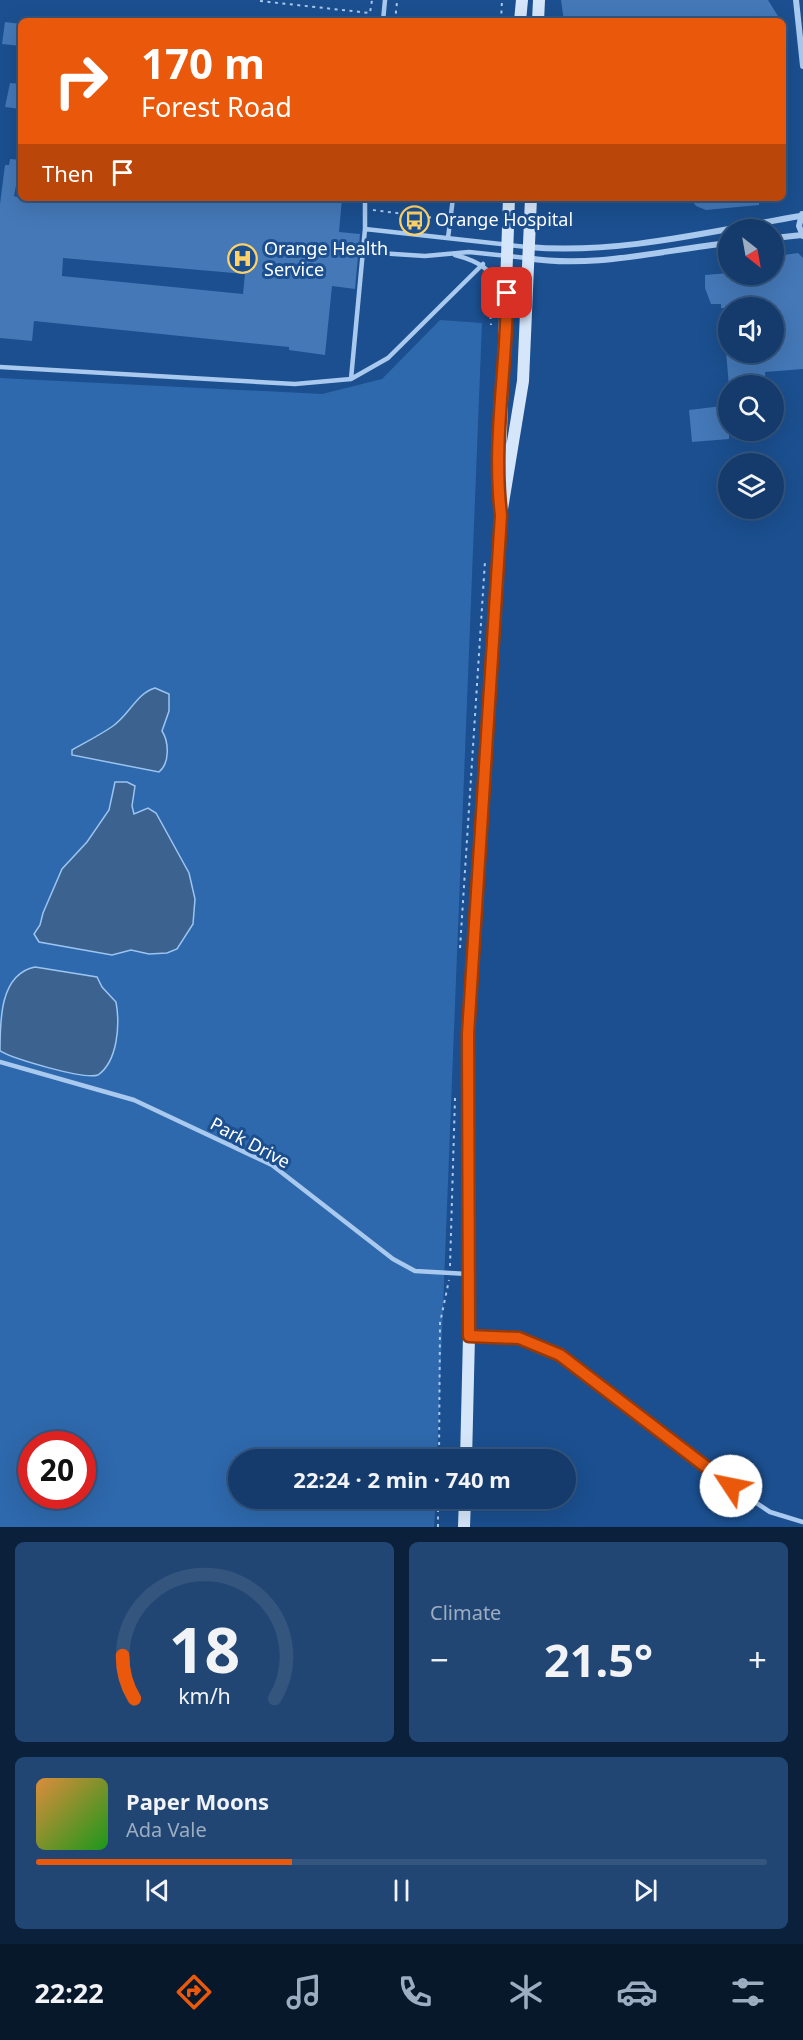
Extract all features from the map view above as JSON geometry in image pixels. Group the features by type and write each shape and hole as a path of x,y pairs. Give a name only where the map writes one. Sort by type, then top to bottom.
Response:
{"main road":[{"path":"520,18 522,0"},
{"path":"538,18 539,0"},
{"path":"501,515 499,494 501,390 507,308 503,248 509,201"},
{"path":"466,1449 469,1336 468,1034 501,515 523,381 531,201"},
{"path":"464,1527 465,1509"}],"street":[{"path":"796,0 803,66"},
{"path":"527,252 630,244 802,214 799,226 803,235 784,237"},
{"path":"527,252 547,261 593,261 718,244"}],"lane":[{"path":"383,18 385,0"},
{"path":"351,379 366,229 365,201"},
{"path":"448,238 453,201"},
{"path":"366,229 448,238 527,252"},
{"path":"363,252 425,256 503,248 527,252"},
{"path":"453,254 483,264 498,282 507,308"},
{"path":"0,367 295,384 351,379 388,358 483,264"},
{"name":"Park Drive","path":"0,1062 145,1105 272,1165 393,1259 415,1271 468,1274"},
{"path":"469,1336 519,1338 560,1355 711,1473 770,1512 803,1522"}],"path":[{"path":"260,1 370,13 372,0"},
{"path":"501,18 502,0"},
{"path":"395,18 398,2"},
{"path":"374,201 374,212 420,216"},
{"path":"498,216 503,248"},
{"path":"428,218 443,219"},
{"path":"456,220 490,224 498,222"},
{"path":"489,271 482,278 489,282 491,327"},
{"path":"460,952 486,553"},
{"path":"439,1449 440,1323 448,1292 455,1095"},
{"path":"438,1509 438,1527"}],"shaded area":[{"path":"440,320 482,323 437,1449 228,1449 228,1509 435,1509 434,1527 0,1527 0,378 322,394 382,379"},
{"path":"155,688 169,694 169,711 162,731 167,746 167,758 159,772 72,755 72,750 113,726 143,694"},
{"path":"115,782 127,782 135,786 132,806 134,814 148,808 156,813 189,873 195,899 193,924 177,949 167,953 149,954 131,950 112,955 39,942 34,934 40,925 62,869 87,842 109,810"},
{"path":"35,967 97,977 102,987 116,1002 118,1021 114,1052 105,1069 98,1075 65,1072 0,1051 2,1013 9,988 23,971"}],"building":[{"path":"561,0 768,0 779,18 564,18"},
{"path":"5,22 18,24 18,46 2,44"},
{"path":"10,83 18,84 18,109 5,107"},
{"path":"10,159 18,160 14,196 18,197 18,201 342,201 339,232 360,234 355,289 332,286 325,355 289,350 289,347 34,321 32,341 0,338 0,204 5,165 9,165","holes":["63,258 245,274 243,294 62,276"]},
{"path":"692,201 759,201 759,205 706,210 696,206"},
{"path":"798,253 803,258 803,369 765,372 765,375 728,375 727,363 784,363 784,297 718,297 718,304 711,304 705,288 705,275 718,274 718,285 784,285 784,255"},
{"path":"718,406 718,440 692,442 689,410"}],"place":[{"name":"Orange Hospital","path":"414,220"},
{"name":"Orange Health Service","path":"243,259"}],"route":[{"path":"507,293 501,390 499,494 501,515 468,1034 469,1336 519,1338 560,1355 711,1473 731,1486"}]}
